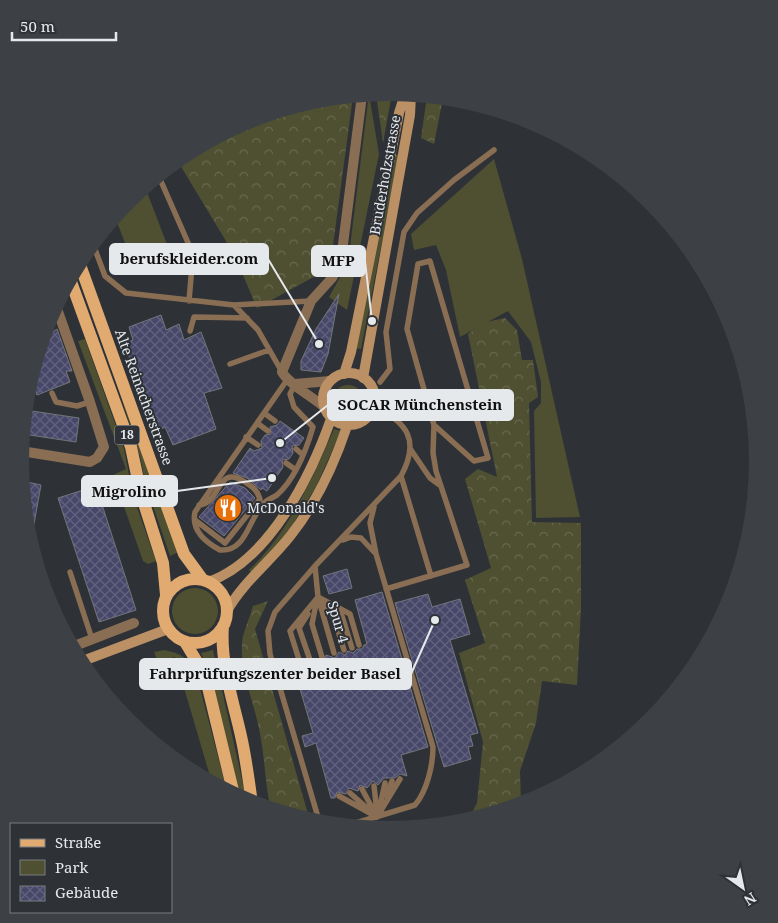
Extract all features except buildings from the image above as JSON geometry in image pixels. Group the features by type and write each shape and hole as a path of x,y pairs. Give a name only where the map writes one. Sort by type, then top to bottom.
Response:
{"main road":[{"name":"Bruderholzstrasse","path":"344,374 351,352 402,102"},
{"name":"Bruderholzstrasse","path":"363,378 410,115 411,102"},
{"name":"Alte Reinacherstrasse","path":"83,271 184,554 206,581"},
{"name":"18","path":"73,288 131,446 141,494 163,563 166,595"},
{"path":"351,373 363,378 373,390 374,406 364,421 347,426 331,419 323,406 325,388 330,381 344,374 351,373"},
{"path":"206,581 234,570 276,526 310,472 331,419"},
{"path":"251,794 246,757 225,664 222,644 223,626 227,611 234,598 291,535 312,504 328,476 347,426"},
{"path":"227,611 220,590 206,581 196,578 182,582 166,595 162,606 168,629 185,642 205,675 232,786"},
{"path":"185,642 196,643 209,640 223,626"},
{"path":"87,659 168,629"}],"street":[{"path":"288,378 311,301 332,278 341,260 361,102"},
{"path":"80,277 85,277"},
{"path":"29,452 90,462 97,458 104,447 59,317"},
{"path":"288,378 330,381"},
{"path":"288,378 323,406"},
{"path":"78,644 134,623"}],"lane":[{"path":"380,382 390,370 386,332 404,232 417,213 454,180 494,150"},
{"path":"162,183 193,254 190,300"},
{"path":"96,252 105,276 126,293 234,305 311,301"},
{"path":"386,589 467,566 441,486 433,453 434,425 407,329 418,264 430,262 488,458 474,461 434,425"},
{"path":"234,305 258,330 288,378 294,407 313,427 305,441 303,455 296,470 276,496 264,503 248,528 243,540 233,549 220,550 199,535 194,520 199,505 288,378"},
{"path":"190,331 194,317 246,318"},
{"path":"230,364 269,350"},
{"path":"52,393 56,402 77,406 90,402"},
{"path":"374,406 401,422 410,439 412,450 430,478 441,486"},
{"path":"264,413 275,421"},
{"path":"256,423 268,431"},
{"path":"246,437 258,445"},
{"path":"296,449 303,455"},
{"path":"317,815 270,654 268,631 276,612 315,566 402,476 412,450"},
{"path":"286,463 296,470"},
{"path":"194,520 225,543 260,499 256,490 235,476 231,476 225,479 208,502 199,505"},
{"path":"402,476 431,576"},
{"path":"364,821 415,805 420,800 433,760 433,747 376,554 370,523 375,505"},
{"path":"340,540 351,537 361,538 368,542 376,554"},
{"path":"315,566 318,597 312,624 322,657"},
{"path":"70,572 92,639"},
{"path":"318,597 350,614 359,645"},
{"path":"318,597 342,616 352,648"},
{"path":"318,597 334,618 344,650"},
{"path":"310,660 300,628 318,597"},
{"path":"300,663 290,631 318,597"},
{"name":"Spur 4","path":"318,597 334,653"},
{"path":"377,817 400,779"},
{"path":"377,817 392,781"},
{"path":"377,817 385,783"},
{"path":"374,786 377,817"},
{"path":"362,790 377,817"},
{"path":"350,793 377,817"},
{"path":"339,796 377,817"}],"green space":[{"path":"377,101 391,101 383,143"},
{"path":"368,102 370,102 379,154 347,310 329,297 348,263"},
{"path":"352,103 330,268 257,308 235,256 182,168 230,138 273,120 319,108"},
{"path":"426,103 442,105 434,144 421,138"},
{"path":"395,155 399,155 361,349 356,348"},
{"path":"494,159 522,259 580,517 536,518 534,411 541,403 541,382 531,342 508,311 460,337 446,270 436,245 414,250 411,234"},
{"path":"148,194 173,260 137,274 118,224"},
{"path":"505,318 517,330 522,360 533,360 538,397 529,403 532,522 581,523 581,608 577,685 542,681 536,723 520,771 521,797 505,803 473,811 477,803 483,742 459,653 485,643 465,580 491,568 465,479 478,469 497,477 468,334 482,323"},
{"path":"85,339 124,449 133,496 156,561 148,564 143,561 113,475 126,469 78,341"},
{"path":"117,384 179,552 170,556 145,482 140,456"},
{"path":"348,385 354,386 362,394 362,406 354,414 348,415 342,414 334,406 333,400 334,394 342,386"},
{"path":"334,429 341,431 316,487 290,529 252,574 249,570 288,522 317,467"},
{"path":"190,588 200,588 214,598 218,611 214,624 208,630 200,634 190,634 176,624 172,616 172,606 182,592"},
{"path":"268,601 255,629 307,812 269,801 258,722 242,660 243,636 253,606"},
{"path":"165,650 176,653 189,663 196,673 225,782 209,773 175,657 158,662 154,652"},
{"path":"213,650 245,791 237,788 211,679 201,653"}],"place":[{"name":"MFP","path":"372,321"},
{"name":"berufskleider.com","path":"319,344"},
{"name":"SOCAR Münchenstein","path":"280,443"},
{"name":"Migrolino","path":"272,478"},
{"name":"McDonald's","path":"228,508"},
{"name":"Fahrprüfungszenter beider Basel","path":"435,620"}]}
